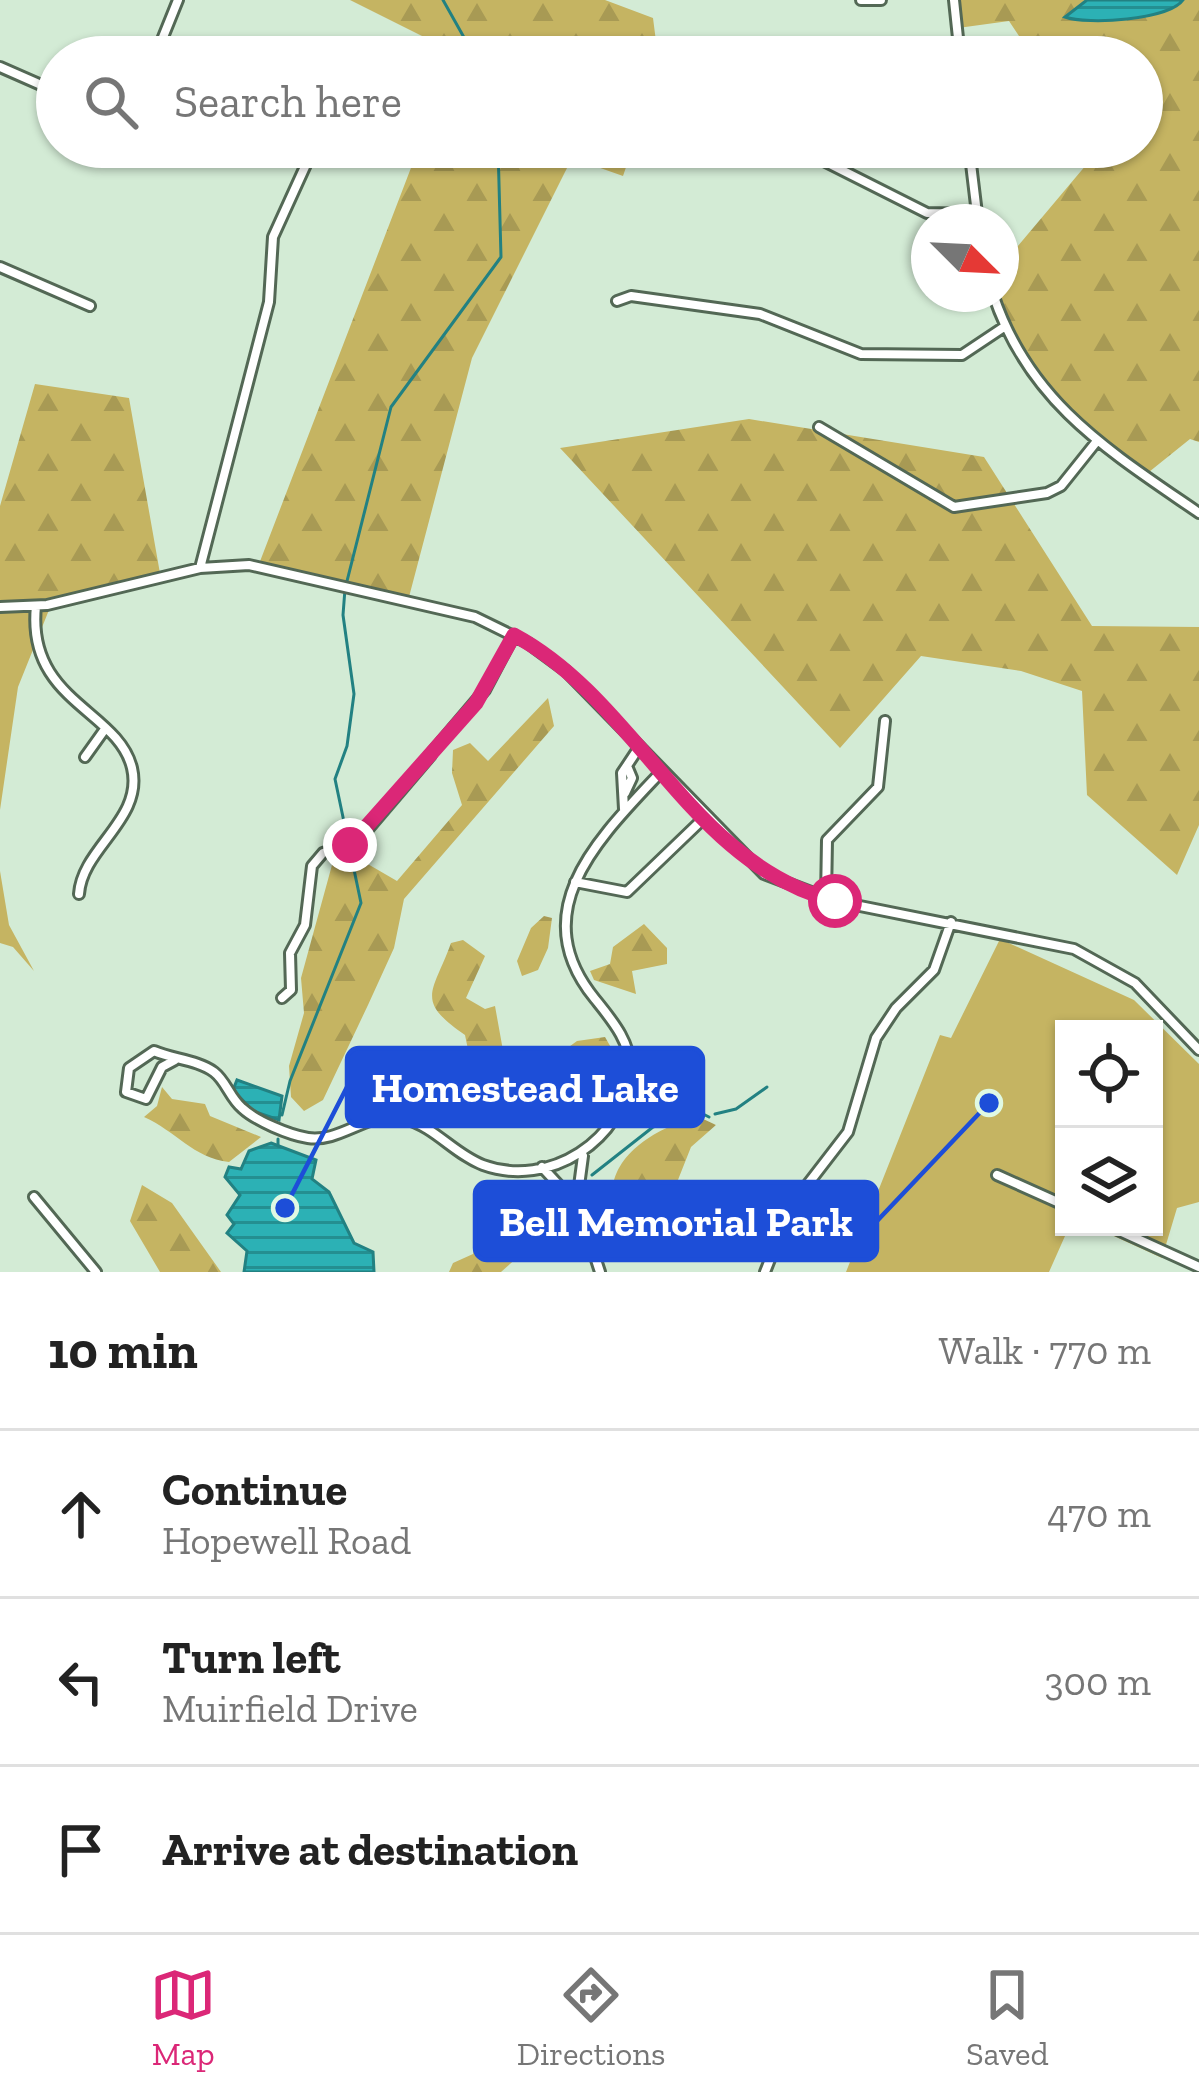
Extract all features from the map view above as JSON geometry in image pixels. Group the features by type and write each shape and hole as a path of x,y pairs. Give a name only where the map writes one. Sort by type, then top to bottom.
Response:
{"street":[{"path":"163,36 178,0"},
{"path":"861,0 881,0"},
{"path":"954,0 958,36"},
{"path":"0,67 36,83"},
{"path":"200,568 269,302 273,237 304,168"},
{"path":"838,168 911,205"},
{"path":"971,168 975,204"},
{"path":"0,267 90,306"},
{"path":"617,301 631,296 751,312 844,350 870,355 962,355 1004,327"},
{"path":"999,312 1022,362 1097,442 1199,513"},
{"path":"819,427 954,507 1047,493 1061,486 1097,442"},
{"path":"0,607 36,606 200,568 279,570 475,617 514,635 566,671 704,818 764,874 826,898 951,922 1095,958 1147,993 1199,1050"},
{"path":"36,606 39,638 56,682 123,747 133,770 133,789 124,813 80,877 79,893"},
{"path":"282,998 291,990 290,953 305,925 312,866 323,853 357,842 485,690 514,635"},
{"path":"826,898 827,840 878,787 885,722"},
{"path":"85,757 105,729"},
{"path":"621,815 627,764 638,749"},
{"path":"175,1060 162,1067 146,1099 129,1096 129,1068 148,1052 175,1060 214,1072 241,1108 310,1138 400,1117 489,1168 542,1167 583,1154 615,1120 631,1067 624,1039 572,968 565,941 575,882 585,859 660,772"},
{"path":"575,882 627,892 704,818"},
{"path":"765,1272 791,1206 848,1132 876,1038 896,1008 934,970 951,922"},
{"path":"583,1154 577,1178 580,1208 600,1272"},
{"path":"542,1167 580,1208"},
{"path":"997,1175 1055,1201"},
{"path":"34,1197 96,1272"},
{"path":"1130,1236 1199,1268"}],"green space":[{"path":"350,0 605,0 653,18 655,36 422,36"},
{"path":"954,0 1199,0 1199,442 1190,439 1144,476 1052,399 1020,354 1001,312 1019,312 1019,245 1084,168 1163,168 1163,36 1019,36 1009,21 958,28"},
{"path":"411,168 567,168 472,358 409,597 259,564"},
{"path":"600,168 626,168 623,176"},
{"path":"35,384 129,398 161,579 0,607 0,506"},
{"path":"749,419 984,457 1092,626 1199,627 1199,825 1177,875 1087,795 1082,691 1021,671 921,656 840,748 560,448"},
{"path":"53,600 18,687 0,810 0,607"},
{"path":"548,698 554,726 404,899 394,948 368,1005 323,1100 304,1111 291,1097 289,1066 304,1013 301,978 332,865 366,863 397,881 462,805 452,773 453,750 470,743 488,761"},
{"path":"0,871 9,925 34,971 13,947 0,943"},
{"path":"544,916 552,918 548,948 538,970 522,976 517,961 531,928"},
{"path":"644,924 667,948 667,964 632,971 636,994 594,980 590,971 610,964 613,947"},
{"path":"1000,939 1134,1000 1154,1020 1055,1020 1055,1236 1065,1236 1049,1272 846,1272 940,1035 951,1038"},
{"path":"463,940 485,956 466,998 485,1009 495,1006 504,1056 551,1060 577,1041 605,1037 617,1058 612,1090 590,1109 534,1080 499,1074 491,1084 484,1070 473,1074 465,1035 439,1013 432,995 451,943"},
{"path":"1163,1029 1199,1064 1199,1202 1177,1208 1162,1258 1114,1236 1163,1236"},
{"path":"162,1087 172,1099 205,1104 210,1116 261,1137 229,1162 195,1150 144,1117 157,1106"},
{"path":"699,1117 716,1125 691,1147 672,1195 636,1228 620,1223 613,1203 619,1168 661,1130"},
{"path":"529,1181 545,1189 550,1200 529,1247 501,1272 449,1272 453,1263 473,1254 479,1222"},
{"path":"142,1185 172,1203 221,1272 160,1272 130,1221"}],"water":[{"path":"1087,0 1183,0 1162,12 1127,19 1065,17"},
{"path":"237,1080 282,1096 279,1120 253,1111 233,1090"},
{"path":"271,1143 316,1160 312,1179 329,1192 354,1243 373,1252 374,1272 244,1272 247,1251 227,1233 234,1224 227,1215 240,1195 225,1177 229,1167 241,1169 249,1151"}],"waterway":[{"path":"443,0 463,36"},
{"path":"282,1115 290,1081 361,903 335,779 347,746 354,694 343,615 345,589 391,407 501,257 499,168"},
{"path":"715,1114 736,1109 767,1087"},
{"path":"592,1175 653,1127 697,1111 709,1117"},
{"path":"278,1139 278,1146"}],"place":[{"name":"Bell Memorial Park","path":"989,1103"},
{"name":"Homestead Lake","path":"285,1208"}],"route":[{"path":"350,845 476,703 514,635 566,671 746,861 803,892 835,901"}]}
